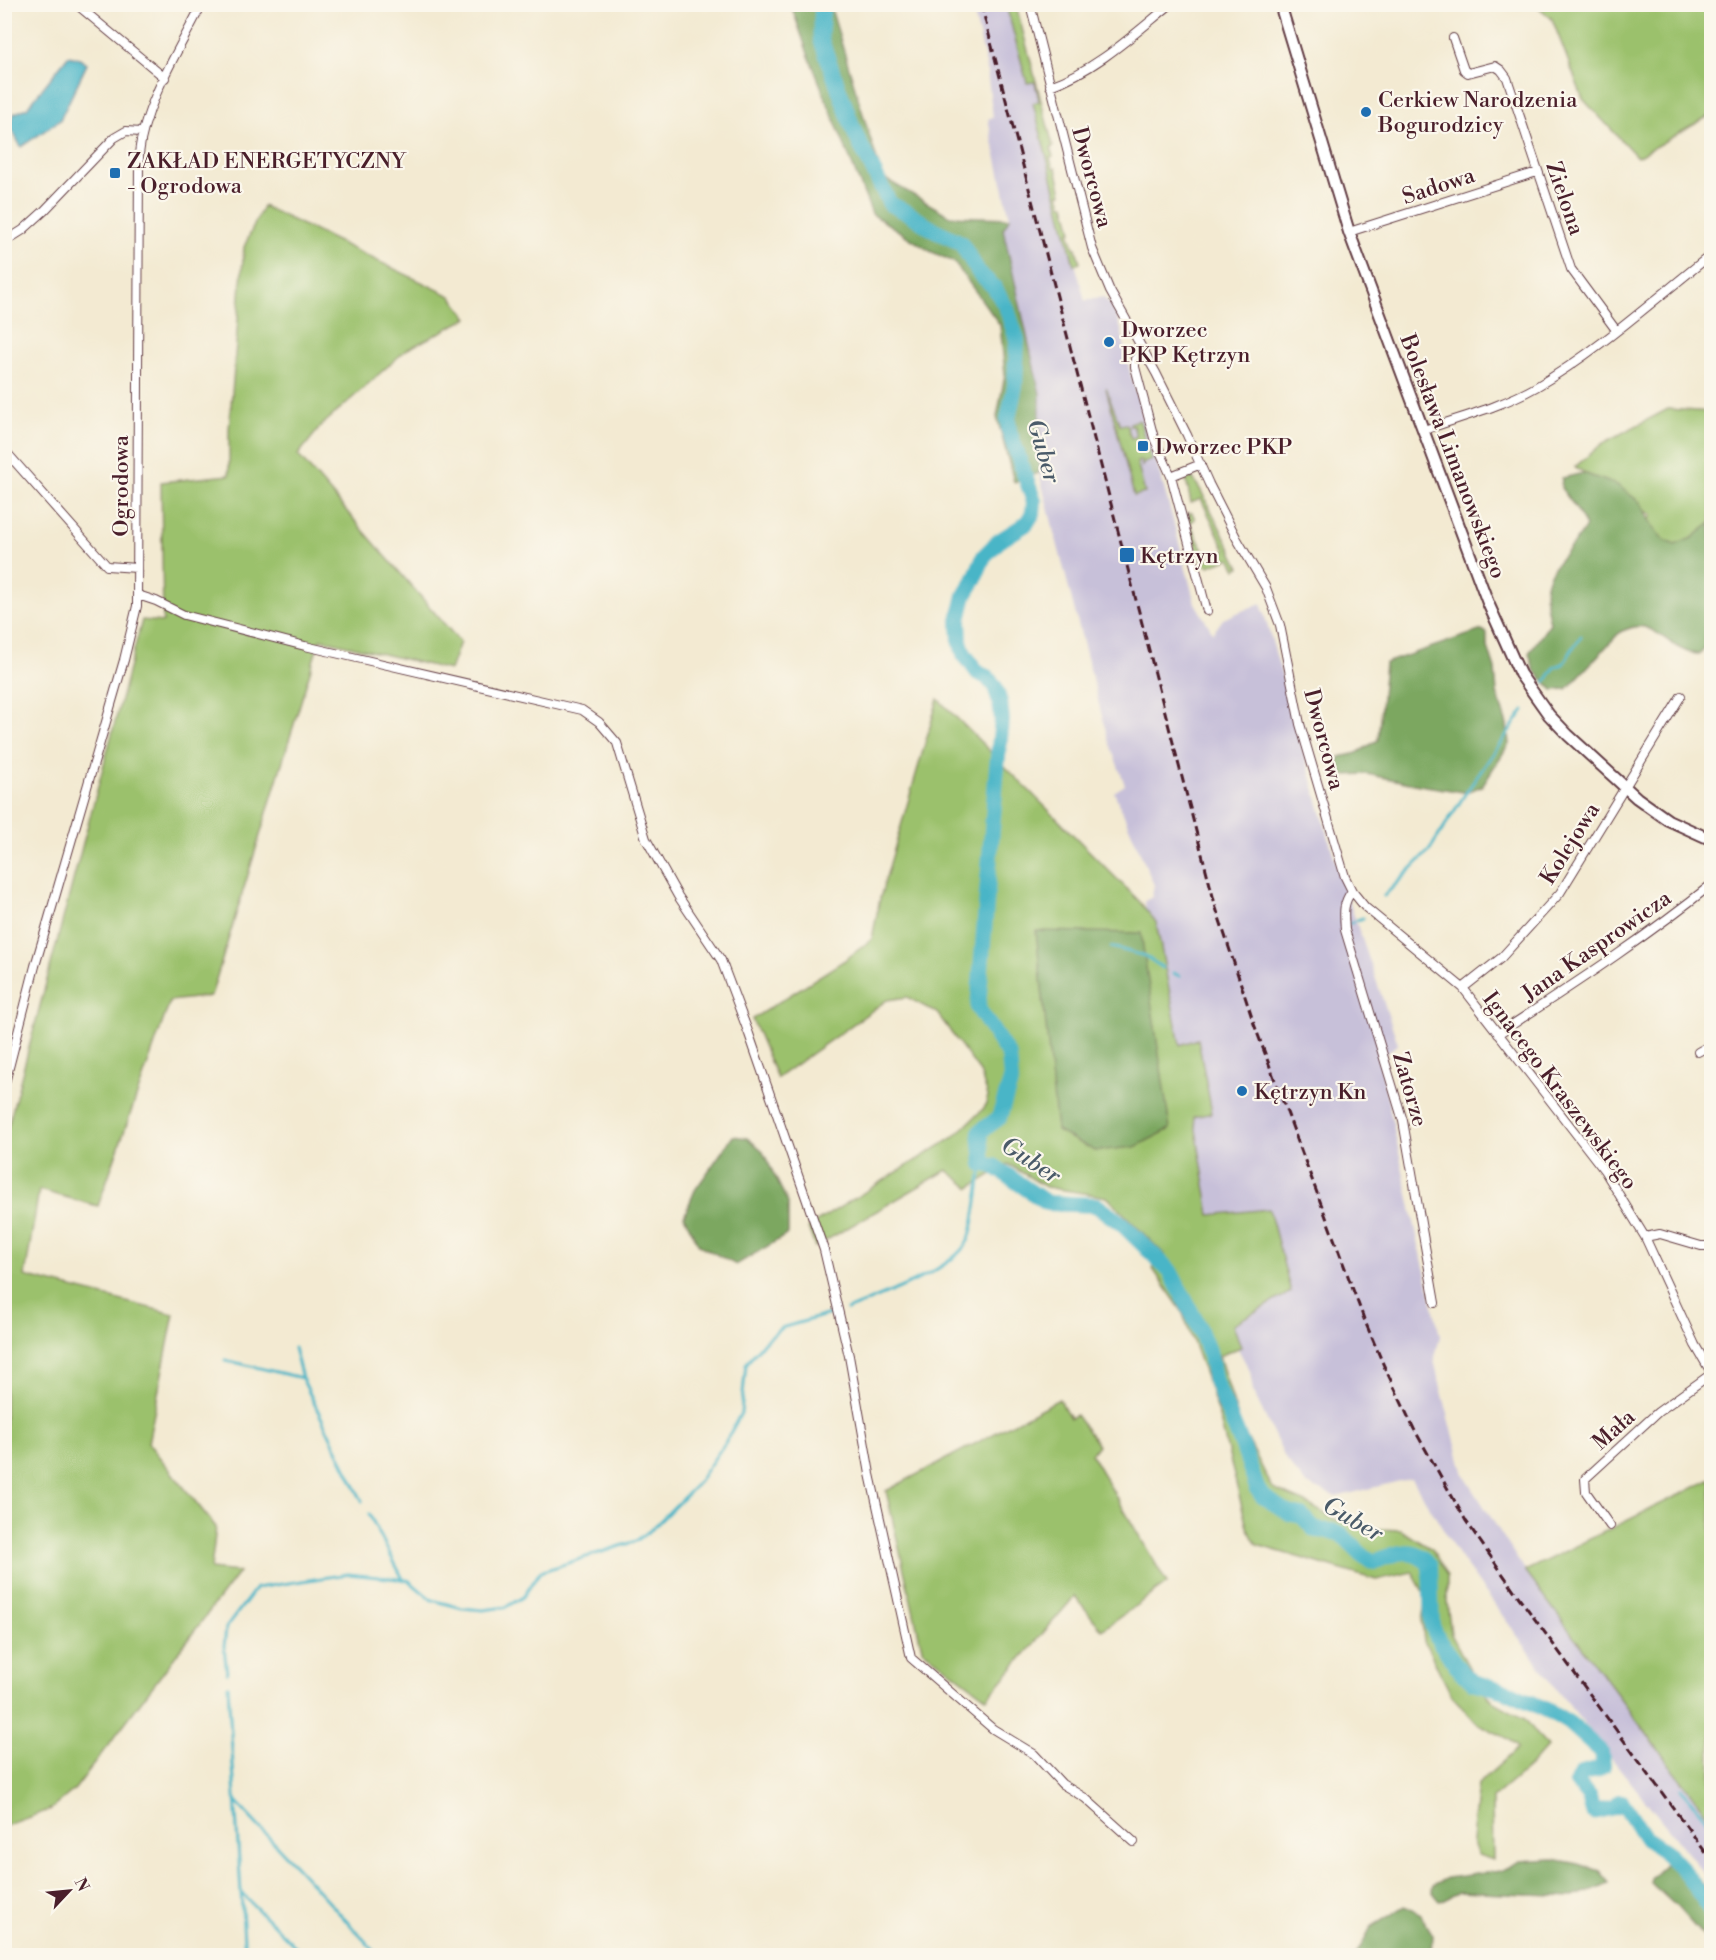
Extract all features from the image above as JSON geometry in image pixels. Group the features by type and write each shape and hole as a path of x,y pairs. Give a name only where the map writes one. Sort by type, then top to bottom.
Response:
{"street":[{"path":"76,4 165,78"},
{"name":"Ogrodowa","path":"4,1087 34,966 138,606 139,154 141,132 153,102 202,4"},
{"name":"Dworcowa","path":"1030,4 1096,260 1110,291 1171,402 1237,539 1266,588 1280,625 1300,724 1345,877 1352,891 1365,907 1462,988"},
{"path":"1050,86 1066,80 1108,54 1171,4"},
{"name":"Bolesława Limanowskiego","path":"1281,5 1349,232 1488,603 1520,674 1549,715 1625,787 1668,820 1712,840"},
{"name":"Zielona","path":"1453,38 1464,70 1468,73 1495,66 1502,70 1507,78 1571,269 1616,330"},
{"path":"4,242 30,224 114,138 126,131 141,132"},
{"name":"Sadowa","path":"1349,232 1537,172"},
{"path":"1424,430 1474,414 1534,388 1568,367 1712,254"},
{"path":"1144,350 1135,359 1135,367 1154,438 1171,476 1207,611"},
{"path":"4,453 8,454 108,566 137,568"},
{"path":"1171,476 1201,464"},
{"path":"138,595 195,618 582,710 599,722 617,743 646,839 678,897 721,960 824,1250 849,1356 870,1474 910,1658 993,1729 1034,1754 1062,1784 1085,1798 1134,1842"},
{"name":"Kolejowa","path":"1462,988 1501,958 1560,893 1681,696"},
{"name":"Jana Kasprowicza","path":"1498,1034 1634,943 1712,884"},
{"name":"Zatorze","path":"1352,891 1343,908 1345,930 1403,1121 1434,1303"},
{"name":"Ignacego Kraszewskiego","path":"1462,988 1604,1170 1645,1237 1695,1345 1711,1374"},
{"path":"1698,1052 1712,1044"},
{"path":"1645,1237 1660,1234 1701,1246 1712,1246"},
{"name":"Mała","path":"1610,1526 1586,1492 1585,1479 1658,1412 1711,1374"}],"shaded area":[{"path":"972,5 1006,5 1027,83 1035,82 1040,101 1033,104 1085,301 1103,297 1113,307 1121,329 1129,368 1195,603 1213,633 1223,619 1261,603 1335,860 1398,1044 1379,1059 1440,1336 1434,1361 1464,1475 1525,1571 1711,1820 1711,1882 1559,1693 1459,1556 1412,1478 1336,1497 1305,1483 1285,1458 1253,1391 1250,1371 1192,1264 1169,1104 1145,901 1152,897 1154,885 1114,792 1125,785 1108,739 1039,473 1040,394 1007,251 1003,228 1010,218 988,119 993,117 986,64"}],"green space":[{"path":"791,5 830,5 882,177 950,216 1010,218 1003,229 1040,394 1039,473 1014,482 997,417 1005,375 1000,325 954,262 930,251 872,214 808,54"},
{"path":"1006,5 1016,5 1053,146 1051,149 1053,157 1050,158 1053,168 1056,168 1062,193 1059,194 1062,204 1065,204 1072,231 1069,232 1080,263 1074,265 1033,103 1039,101 1035,82 1027,83"},
{"path":"1536,5 1711,5 1711,115 1637,157 1583,99 1552,19"},
{"path":"263,206 451,296 468,318 406,350 321,426 298,455 460,642 450,670 320,639 211,996 170,1001 98,1206 39,1190 25,1276 174,1314 148,1443 216,1527 211,1569 239,1572 75,1789 51,1809 5,1826 5,1138 142,620 163,622 161,482 229,475 229,429 244,247"},
{"path":"1106,388 1120,425 1127,424 1131,438 1136,437 1133,425 1130,426 1130,423 1140,421 1145,440 1140,443 1142,451 1148,450 1152,460 1142,466 1141,461 1137,462 1145,493 1134,496"},
{"path":"1668,409 1711,412 1711,561 1615,566 1652,515 1575,467 1603,443"},
{"path":"1583,473 1617,485 1641,503 1653,528 1664,540 1675,545 1692,538 1711,523 1711,639 1700,654 1692,653 1677,647 1651,629 1635,627 1620,632 1567,689 1553,690 1534,670 1529,653 1550,623 1545,594 1549,577 1586,526 1561,488 1562,478"},
{"path":"1192,477 1240,567 1236,569 1230,558 1209,566 1204,564 1188,526 1189,513 1192,513 1195,519 1190,523 1208,560 1226,551 1201,499 1191,503 1186,480"},
{"path":"1482,630 1487,633 1487,644 1495,669 1497,693 1507,725 1509,744 1482,786 1463,792 1367,774 1343,775 1335,769 1340,757 1357,753 1378,740 1385,663"},
{"path":"938,699 1139,901 1156,922 1180,1045 1198,1039 1212,1113 1194,1117 1210,1215 1269,1209 1291,1292 1233,1324 1241,1347 1219,1356 1240,1424 1273,1489 1306,1503 1334,1519 1378,1529 1401,1530 1432,1549 1447,1576 1451,1634 1480,1688 1493,1701 1525,1719 1547,1747 1530,1766 1492,1799 1493,1860 1478,1855 1472,1841 1478,1784 1518,1748 1509,1739 1478,1724 1452,1696 1424,1641 1422,1621 1426,1597 1412,1572 1376,1580 1257,1545 1247,1527 1217,1408 1182,1311 1153,1269 1165,1255 1107,1197 1046,1187 1008,1164 970,1188 947,1170 815,1247 808,1227 954,1137 985,1107 988,1096 980,1072 937,1013 907,997 887,1000 777,1078 752,1019 845,960 872,939 880,898"},
{"path":"1036,931 1141,933 1170,1129 1135,1147 1095,1151 1057,1131"},
{"path":"733,1136 747,1138 762,1150 788,1203 788,1234 736,1265 699,1245 684,1216 695,1190"},
{"path":"1059,1399 1070,1418 1076,1415 1098,1445 1091,1454 1167,1583 1102,1630 1075,1596 987,1698 922,1649 886,1491"},
{"path":"1711,1479 1711,1820 1525,1571"},
{"path":"1675,1854 1711,1893 1711,1945 1678,1908 1651,1883 1651,1877"},
{"path":"1553,1859 1600,1871 1610,1883 1573,1897 1459,1892 1439,1900 1432,1891 1433,1885 1447,1878 1500,1871 1520,1861"},
{"path":"1405,1906 1421,1915 1433,1935 1432,1955 1356,1955 1371,1927"}],"water":[{"path":"68,56 78,58 87,64 60,120 21,147 10,126 13,114 27,108"}],"waterway":[{"name":"Guber","path":"822,4 821,40 856,136 890,204 961,243 979,273 994,287 1007,309 1017,340 1015,386 1008,419 1009,431 1034,501 1033,513 1026,524 999,541 984,556 965,595 959,620 960,641 964,654 978,673 987,677 995,687 1002,720 978,1008 1009,1056 1011,1080 999,1118 980,1132 983,1164 994,1166 1047,1203 1096,1205 1122,1224 1170,1271 1198,1325 1210,1356 1215,1381 1262,1496 1291,1514 1302,1516 1315,1530 1341,1534 1362,1555 1374,1562 1404,1552 1424,1559 1430,1566 1432,1626 1439,1641 1462,1673 1473,1682 1506,1691 1551,1712 1569,1723 1601,1752 1603,1765 1596,1770 1581,1774 1577,1782 1589,1797 1593,1812 1615,1807 1622,1802 1645,1838 1666,1852 1684,1871 1712,1911"},
{"path":"1545,682 1555,667 1563,664 1581,636"},
{"path":"1384,896 1429,851 1467,791 1524,710"},
{"path":"1357,920 1363,918"},
{"path":"1111,947 1145,956 1163,968"},
{"path":"1173,973 1180,976"},
{"path":"847,1310 896,1290 935,1270 951,1260 963,1248 970,1236 983,1164"},
{"path":"227,1673 224,1647 226,1628 256,1588 348,1574 408,1580 432,1600 462,1608 483,1610 506,1607 523,1597 540,1572 636,1541 652,1529 696,1485 725,1443 741,1413 746,1364 765,1341 781,1328 830,1314"},
{"path":"294,1348 302,1378 362,1501"},
{"path":"225,1360 302,1378"},
{"path":"369,1514 403,1579"},
{"path":"228,1686 245,1956"},
{"path":"1681,1789 1712,1826"},
{"path":"235,1801 379,1956"},
{"path":"242,1894 305,1956"}],"railway":[{"path":"981,4 1216,908 1254,1024 1364,1319 1414,1429 1466,1521 1518,1596 1712,1861"}],"place":[{"name":"Cerkiew Narodzenia Bogurodzicy","path":"1366,112"},
{"name":"ZAKŁAD ENERGETYCZNY - Ogrodowa","path":"115,173"},
{"name":"Dworzec PKP Kętrzyn","path":"1109,342"},
{"name":"Dworzec PKP","path":"1143,446"},
{"name":"Kętrzyn","path":"1127,555"},
{"name":"Kętrzyn Kn","path":"1242,1091"}]}
